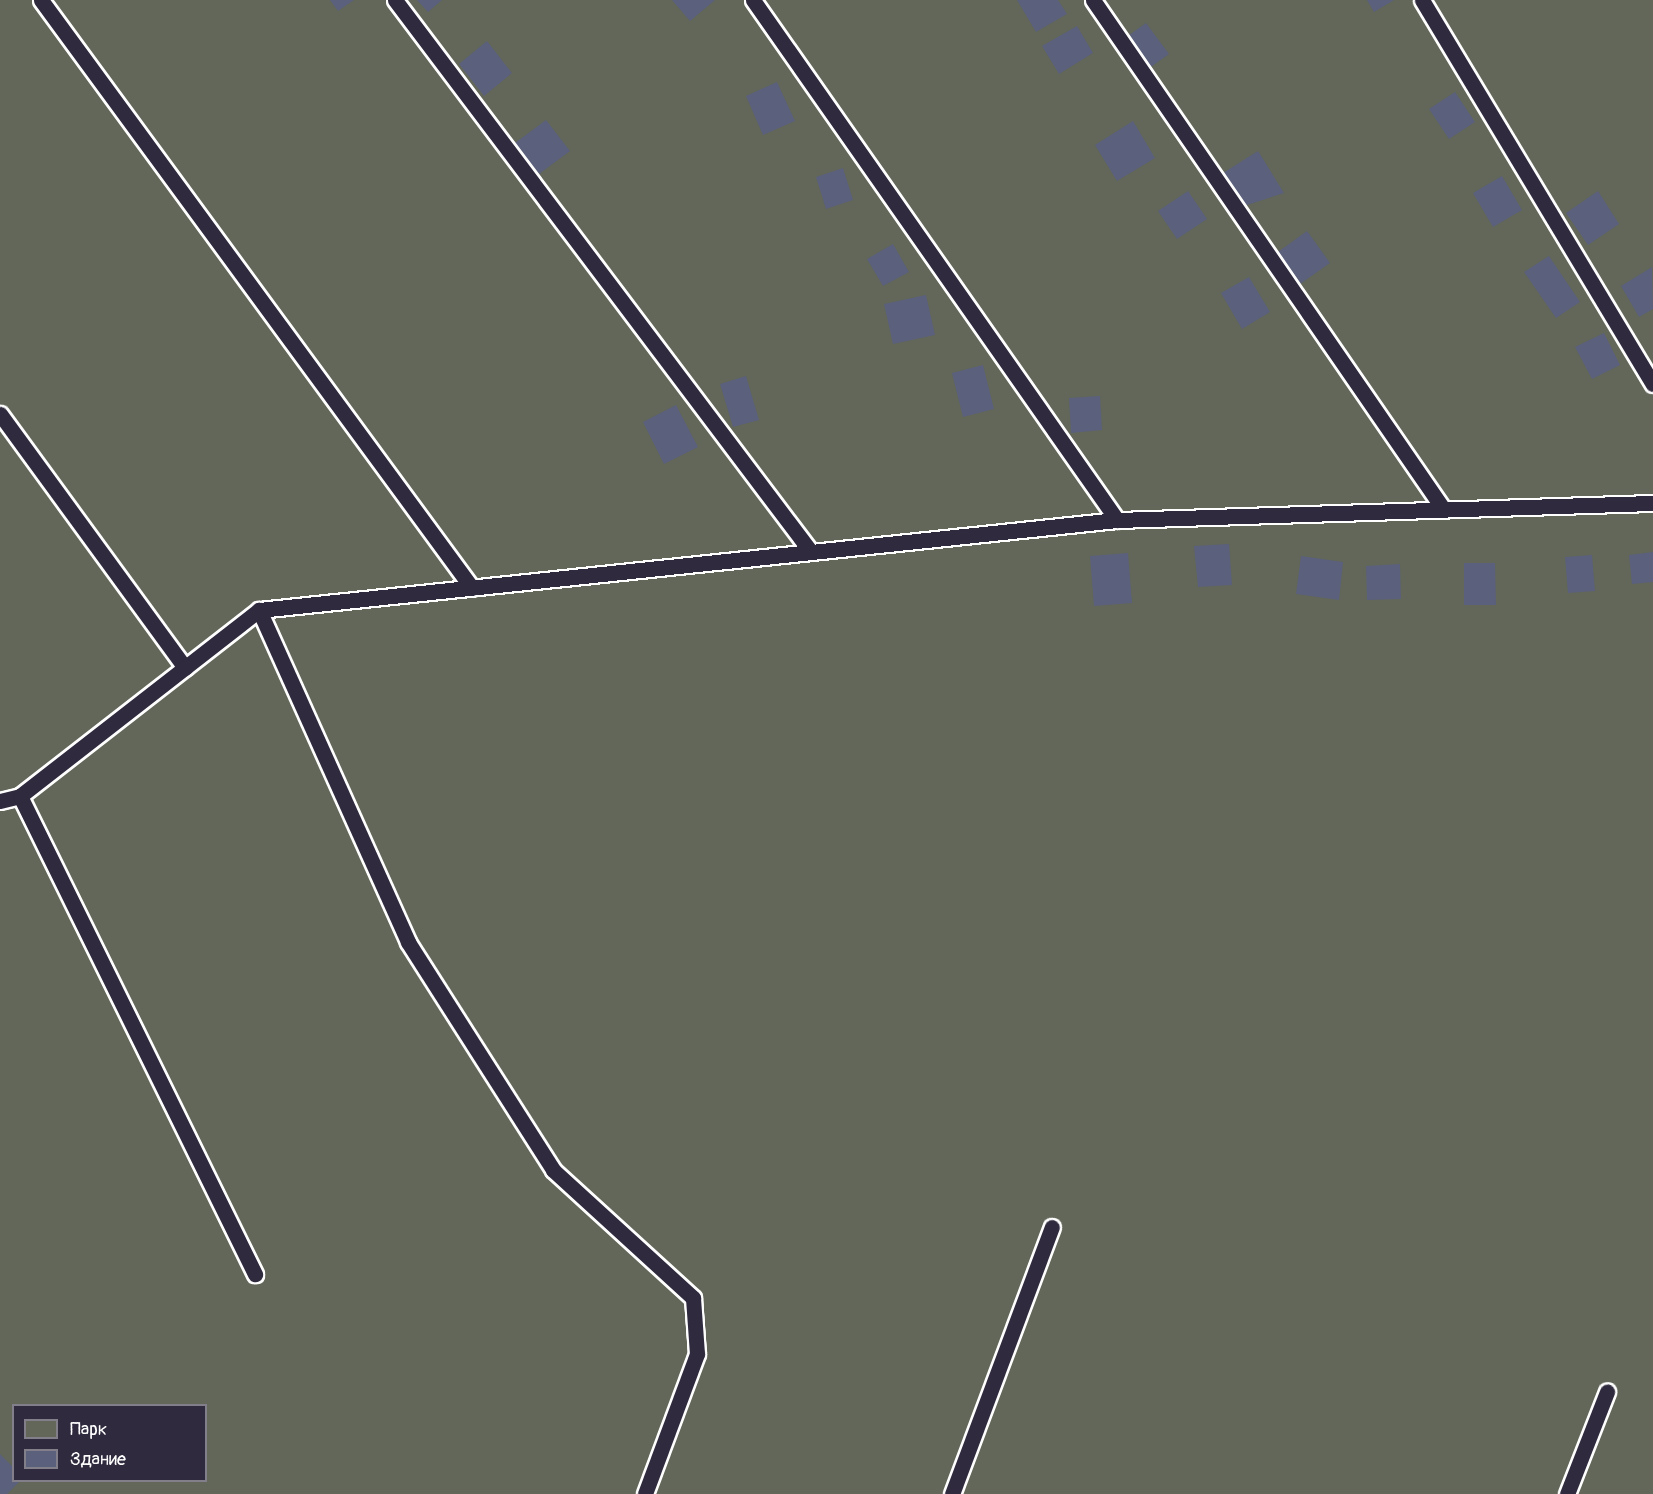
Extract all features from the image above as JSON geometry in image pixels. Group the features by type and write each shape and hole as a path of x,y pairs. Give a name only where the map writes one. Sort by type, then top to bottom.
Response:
{"lane":[{"path":"41,0 472,588"},
{"path":"395,0 811,552"},
{"path":"753,0 1117,520"},
{"path":"1093,0 1444,510"},
{"path":"1422,0 1653,384"},
{"path":"0,414 185,668"},
{"path":"0,801 20,796 259,610 1117,520 1653,503"},
{"path":"259,610 408,942 553,1170 693,1298 697,1354 645,1494"},
{"path":"20,796 255,1274"},
{"path":"952,1494 1052,1227"},
{"path":"1567,1494 1607,1392"}],"green space":[{"path":"0,0 1653,0 1653,1494 0,1494"}],"building":[{"path":"330,0 354,0 338,11"},
{"path":"417,0 442,0 428,12"},
{"path":"672,0 715,0 690,21"},
{"path":"1017,0 1058,0 1067,14 1036,32"},
{"path":"1367,0 1394,0 1374,12"},
{"path":"1146,23 1169,54 1148,69 1125,38"},
{"path":"1077,26 1093,53 1059,74 1042,46"},
{"path":"487,41 512,73 484,96 459,64"},
{"path":"777,82 795,121 763,135 746,96"},
{"path":"1455,92 1475,122 1449,139 1429,109"},
{"path":"546,120 570,151 539,174 515,143"},
{"path":"1133,121 1155,158 1117,181 1095,145"},
{"path":"1258,151 1284,193 1244,206 1223,173"},
{"path":"843,168 853,200 826,209 816,177"},
{"path":"1502,176 1522,210 1493,227 1473,193"},
{"path":"1188,191 1207,219 1177,239 1158,211"},
{"path":"1598,191 1619,224 1588,245 1566,213"},
{"path":"1307,231 1330,263 1300,284 1278,252"},
{"path":"893,244 909,272 883,286 867,259"},
{"path":"1549,256 1580,302 1556,318 1524,272"},
{"path":"1652,267 1653,309 1639,317 1621,286"},
{"path":"1249,277 1270,312 1242,329 1221,293"},
{"path":"926,295 935,335 893,344 884,304"},
{"path":"1604,333 1620,365 1592,379 1575,347"},
{"path":"983,365 994,409 963,417 952,373"},
{"path":"746,376 759,420 733,427 720,384"},
{"path":"1100,396 1102,430 1071,433 1069,398"},
{"path":"676,405 698,447 664,464 643,422"},
{"path":"1229,544 1232,585 1198,587 1194,546"},
{"path":"1653,552 1653,582 1632,584 1629,555"},
{"path":"1128,553 1132,603 1094,606 1090,556"},
{"path":"1592,555 1595,591 1568,593 1565,557"},
{"path":"1301,556 1343,562 1339,600 1296,594"},
{"path":"1464,563 1495,563 1496,605 1464,605"},
{"path":"1400,564 1401,599 1367,600 1366,566"},
{"path":"0,1454 12,1466 12,1482 19,1482 7,1494 0,1494"}]}
